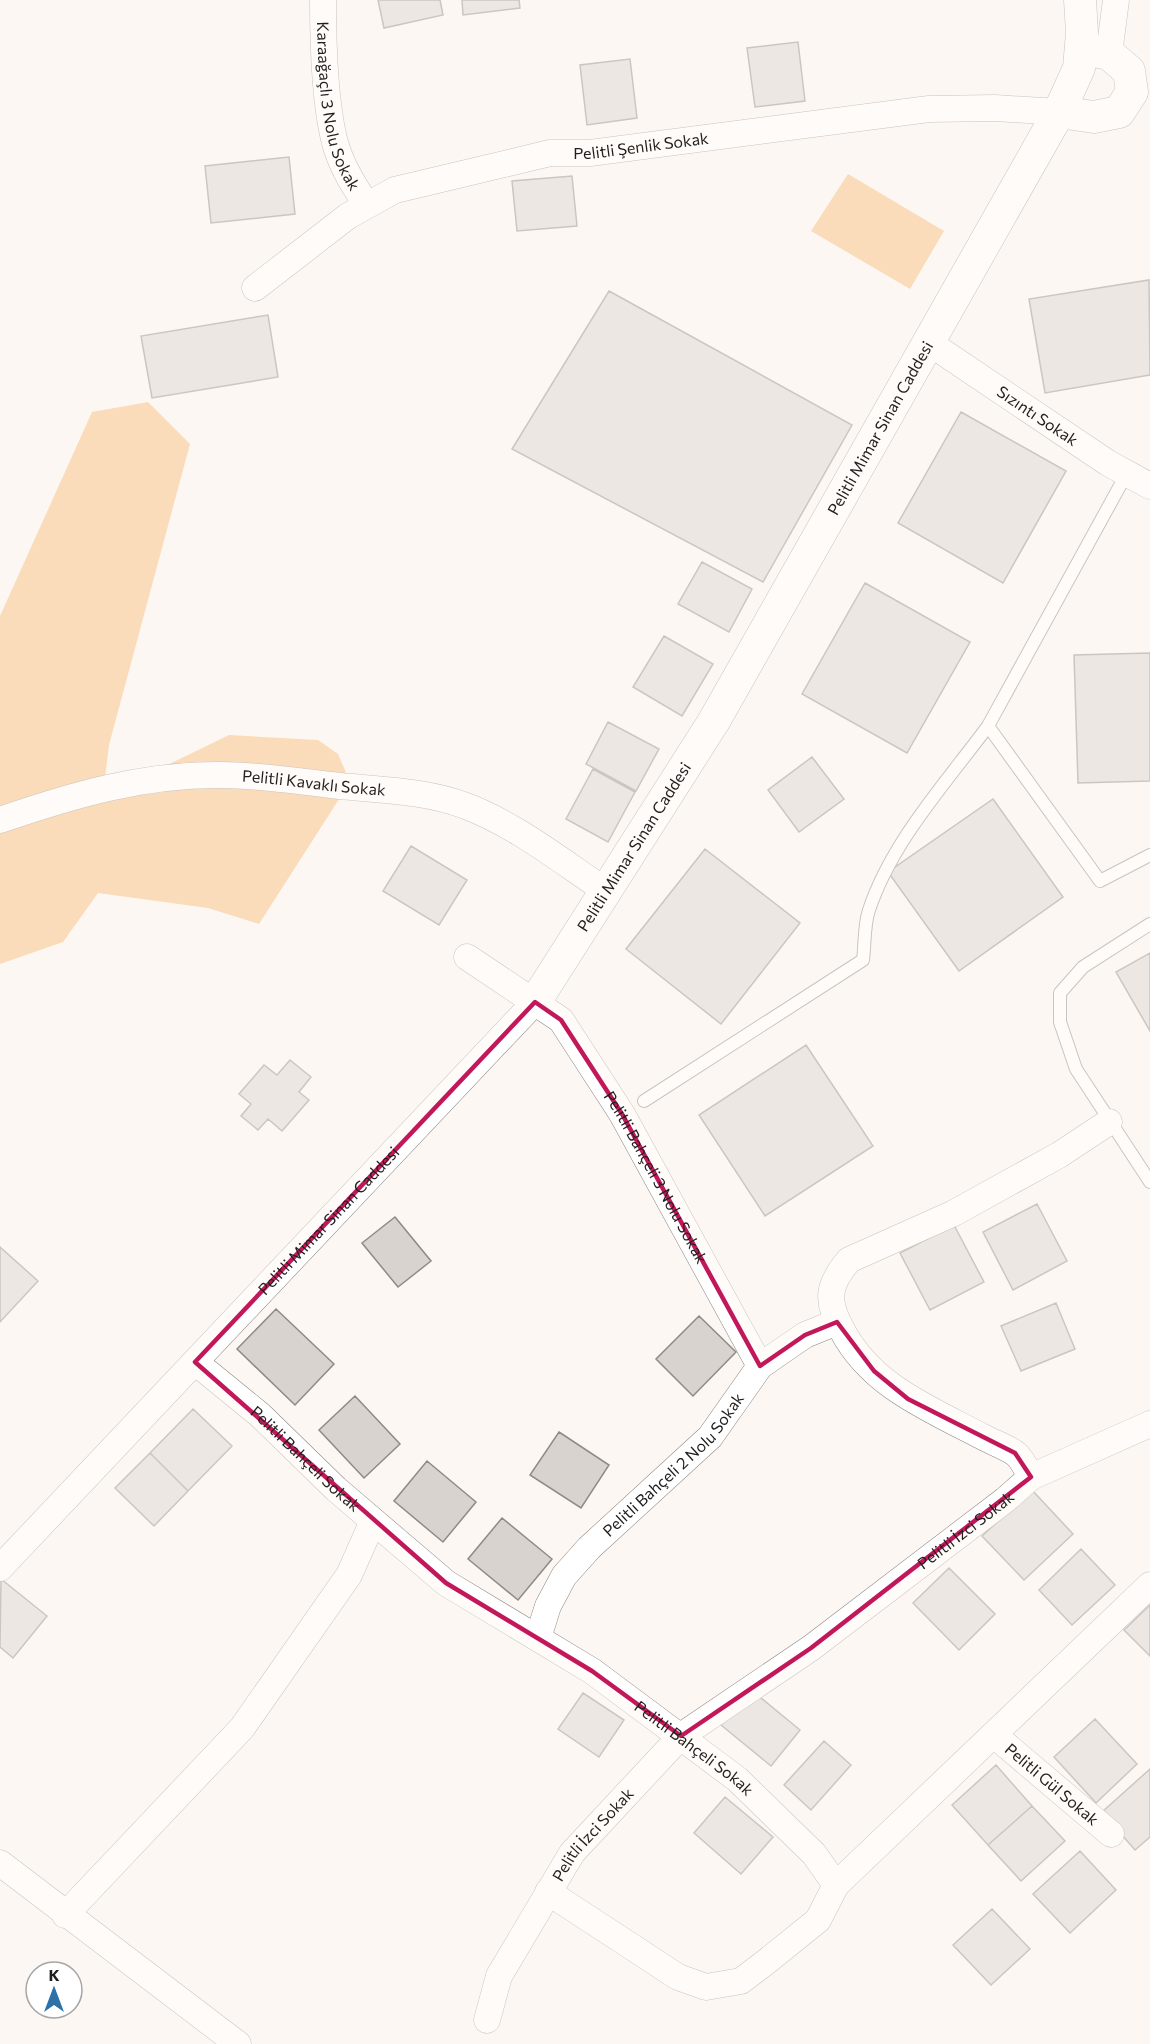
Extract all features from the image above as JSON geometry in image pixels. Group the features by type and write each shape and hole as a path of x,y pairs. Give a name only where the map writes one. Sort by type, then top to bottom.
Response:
{"street":[{"name":"Karaağaçlı 3 Nolu Sokak","path":"323,0 327,80 334,139 350,181 367,206"},
{"name":"Pelitli Mimar Sinan Caddesi","path":"0,1568 535,1002 714,721 1059,112 1079,68 1095,51 1080,0"},
{"path":"1059,112 1094,117 1119,112 1141,95 1129,71 1095,51 1116,0"},
{"name":"Pelitli Şenlik Sokak","path":"255,288 311,242 395,190 550,153 590,153 929,110 995,108 1059,112"},
{"name":"Sızıntı Sokak","path":"928,342 1150,486"},
{"name":"Pelitli Kavaklı Sokak","path":"0,820 54,801 128,782 174,776 224,775 426,795 466,806 510,828 606,891"},
{"name":"Pelitli Bahçeli 3 Nolu Sokak","path":"467,957 561,1020 622,1114 760,1366"},
{"path":"1109,1122 1059,1155 954,1213 849,1260 839,1272 830,1291 830,1309 847,1341 874,1371 908,1399 1015,1453 1031,1476 1150,1424"},
{"name":"Pelitli Bahçeli 2 Nolu Sokak","path":"538,1638 548,1606 564,1576 589,1548 710,1437 760,1366 805,1335 837,1322"},
{"name":"Pelitli Bahçeli Sokak","path":"195,1362 260,1415 373,1521 446,1583 592,1671 737,1779 814,1854 836,1885"},
{"name":"Pelitli İzci Sokak","path":"487,2020 498,1976 572,1853 681,1736 812,1648 904,1575 1005,1500 1031,1476"},
{"path":"66,1915 242,1728 349,1575 373,1521"},
{"path":"548,1892 678,1977 706,1987 741,1980 818,1920 836,1885 1150,1585"},
{"name":"Pelitli Gül Sokak","path":"994,1735 1111,1834"},
{"path":"0,1863 238,2044"}],"lane":[{"path":"644,1101 863,960 868,912 883,877 918,820 988,726 1127,473"},
{"path":"988,726 1100,881 1150,855"},
{"path":"1150,924 1083,967 1060,993 1060,1022 1076,1069 1150,1182"}],"highlighted area":[{"path":"535,1002 561,1020 622,1114 760,1366 805,1335 837,1322 874,1371 908,1399 1015,1453 1031,1477 811,1648 681,1736 592,1671 446,1583 195,1362"}],"shaded area":[{"path":"848,174 944,231 910,289 811,231"},
{"path":"148,402 190,444 109,745 104,786 153,772 229,735 318,740 338,754 350,782 259,924 208,908 98,893 63,942 0,964 0,616 92,412"}],"building":[{"path":"378,0 440,0 443,15 384,28"},
{"path":"462,0 519,0 520,8 463,15"},
{"path":"798,42 805,101 755,107 747,48"},
{"path":"630,59 637,118 587,125 580,65"},
{"path":"289,157 295,214 211,223 205,166"},
{"path":"572,176 577,226 517,231 512,181"},
{"path":"1149,280 1150,375 1045,393 1029,299"},
{"path":"609,291 852,425 763,582 512,449"},
{"path":"268,315 278,377 152,398 141,336"},
{"path":"961,412 1066,471 1003,583 898,523"},
{"path":"702,562 752,589 729,632 678,604"},
{"path":"865,583 970,642 907,753 802,694"},
{"path":"664,636 713,664 682,716 633,687"},
{"path":"1150,653 1150,781 1078,783 1074,655"},
{"path":"608,722 659,749 636,791 586,764"},
{"path":"812,757 844,799 799,832 768,790"},
{"path":"593,769 635,792 608,842 566,819"},
{"path":"993,799 1063,897 959,971 888,872"},
{"path":"411,846 467,880 439,925 383,891"},
{"path":"705,849 800,923 721,1024 626,949"},
{"path":"1150,953 1150,1031 1116,972"},
{"path":"806,1045 873,1146 765,1216 699,1115"},
{"path":"290,1060 311,1077 299,1092 309,1100 282,1131 268,1119 258,1130 241,1116 251,1104 239,1094 264,1065 277,1075"},
{"path":"1037,1204 1067,1261 1013,1290 983,1232"},
{"path":"395,1217 431,1261 398,1287 362,1243"},
{"path":"954,1225 984,1282 930,1310 900,1253"},
{"path":"0,1247 38,1281 0,1322"},
{"path":"1056,1303 1075,1349 1021,1371 1001,1326"},
{"path":"276,1309 334,1364 295,1405 237,1349"},
{"path":"699,1316 736,1352 693,1396 656,1359"},
{"path":"355,1396 400,1444 364,1478 319,1430"},
{"path":"193,1409 232,1446 188,1491 150,1453"},
{"path":"559,1432 609,1465 581,1508 530,1475"},
{"path":"150,1453 188,1491 154,1526 115,1488"},
{"path":"427,1461 476,1502 443,1542 394,1501"},
{"path":"1032,1490 1073,1534 1024,1580 982,1536"},
{"path":"502,1518 552,1559 518,1600 468,1559"},
{"path":"1081,1549 1115,1585 1072,1625 1039,1590"},
{"path":"949,1568 995,1614 959,1650 913,1603"},
{"path":"1,1579 47,1616 13,1658 0,1647"},
{"path":"1150,1605 1150,1656 1124,1630"},
{"path":"750,1689 800,1730 771,1766 721,1725"},
{"path":"583,1693 624,1720 599,1757 558,1729"},
{"path":"1095,1719 1137,1764 1096,1803 1054,1757"},
{"path":"824,1741 851,1765 811,1810 784,1785"},
{"path":"996,1765 1032,1806 988,1845 952,1805"},
{"path":"1150,1769 1150,1837 1135,1850 1102,1812"},
{"path":"725,1797 773,1837 741,1874 694,1833"},
{"path":"1032,1806 1065,1841 1021,1881 988,1845"},
{"path":"1080,1851 1116,1890 1070,1933 1033,1894"},
{"path":"992,1909 1030,1949 991,1985 953,1945"}]}
